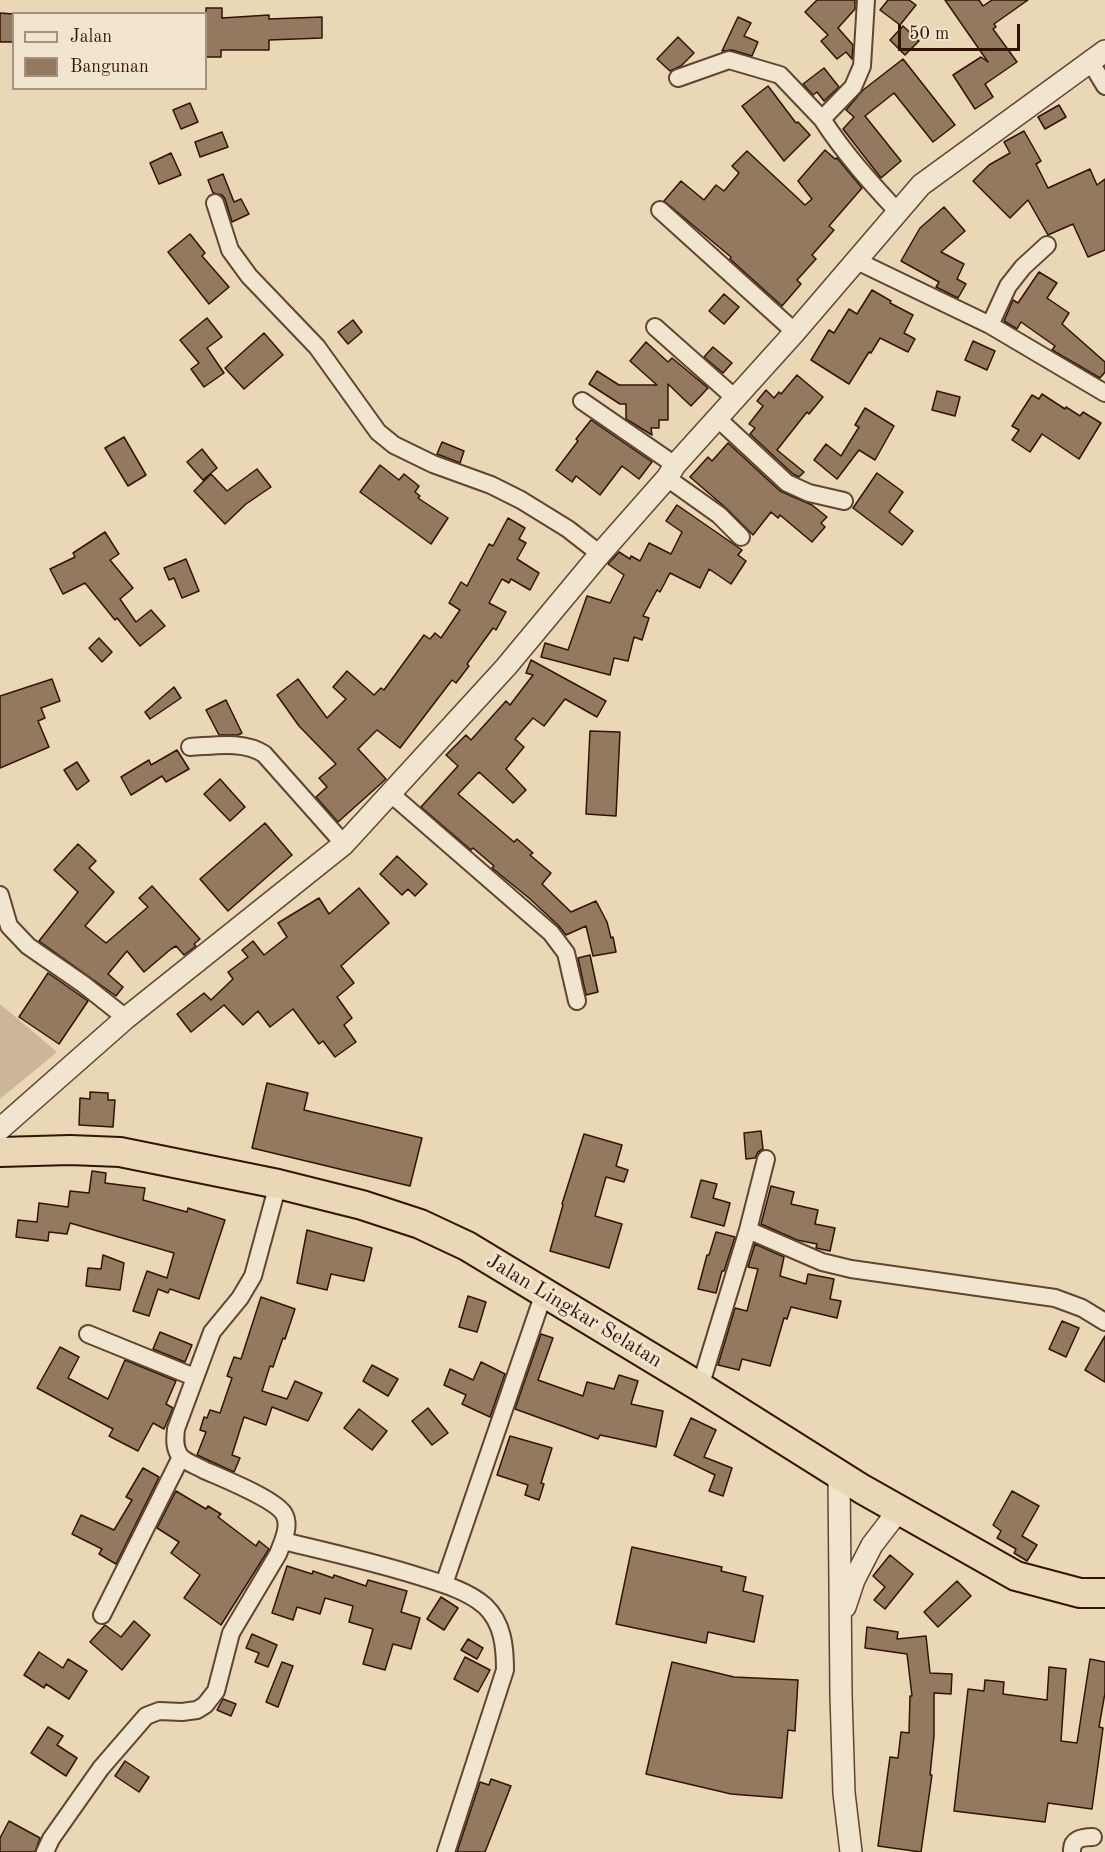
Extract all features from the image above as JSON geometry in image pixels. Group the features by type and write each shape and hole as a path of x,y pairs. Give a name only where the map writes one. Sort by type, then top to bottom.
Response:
{"highway":[{"name":"Jalan Lingkar Selatan","path":"0,1152 70,1150 120,1152 278,1184 362,1205 420,1224 467,1246 839,1474 1016,1576 1080,1593 1105,1593"}],"street":[{"path":"822,119 853,87 862,66 866,0"},
{"path":"0,1129 126,1018 344,844 506,667 717,418 921,186 1098,56 1105,86"},
{"path":"678,78 729,60 780,75 822,119 859,170 897,211"},
{"path":"215,204 230,250 249,276 317,347 378,432 394,445 413,455 491,485 521,500 568,529 600,554"},
{"path":"660,210 795,332"},
{"path":"990,326 1008,286 1023,267 1047,245"},
{"path":"857,261 990,326 1105,393"},
{"path":"655,327 735,398"},
{"path":"582,400 671,472 720,515 741,537"},
{"path":"717,418 787,483 809,493 844,501"},
{"path":"190,747 229,745 256,749 264,753 344,844"},
{"path":"391,794 551,933 566,953 578,1000"},
{"path":"0,895 9,926 28,946 83,984 126,1018"},
{"path":"700,1387 748,1230 766,1159"},
{"path":"45,1852 51,1839 101,1768 146,1716 159,1711 198,1710 216,1690 231,1633 284,1541 285,1515 274,1504 181,1457 175,1445 176,1429 212,1332 240,1298 253,1276 278,1184"},
{"path":"748,1230 822,1262 851,1269 1055,1298 1082,1308 1105,1322"},
{"path":"444,1584 544,1293"},
{"path":"88,1334 194,1377"},
{"path":"102,1615 181,1457"},
{"path":"839,1474 844,1793 850,1852"},
{"path":"840,1618 854,1580 872,1545 899,1510"},
{"path":"284,1541 380,1564 444,1584 467,1594 486,1606 498,1625 505,1646 505,1670 446,1852"},
{"path":"1072,1852 1072,1847 1081,1837 1093,1837"}],"shaded area":[{"path":"0,1004 57,1052 0,1099"}],"building":[{"path":"817,0 855,0 855,9 838,28 853,45 852,59 846,52 837,59 821,41 828,35 805,12"},
{"path":"888,0 909,0 916,5 900,25 880,10"},
{"path":"945,0 979,0 983,6 992,0 1028,0 994,24 996,27 993,29 1017,62 985,84 993,97 975,109 953,75 981,57 988,62"},
{"path":"206,8 222,8 222,18 269,15 269,19 322,17 322,38 269,40 269,50 221,50 221,57 207,57"},
{"path":"0,13 12,14 12,42 0,42"},
{"path":"738,17 751,23 744,36 758,42 752,56 732,50 722,51"},
{"path":"903,26 919,41 905,55 890,40"},
{"path":"678,37 694,53 681,66 670,71 657,59"},
{"path":"903,59 955,125 933,142 894,93 865,116 901,161 881,178 843,129 854,117 846,110 863,90"},
{"path":"824,68 839,87 824,101 817,92 813,95 803,84"},
{"path":"768,86 796,123 798,122 810,135 784,161 742,106"},
{"path":"190,103 198,122 181,129 173,110"},
{"path":"1059,105 1066,117 1045,129 1038,117"},
{"path":"1024,131 1041,161 1036,164 1048,188 1090,169 1097,185 1105,179 1105,250 1088,257 1073,224 1048,235 1028,200 1010,218 973,181 989,165 1010,153 1004,142"},
{"path":"222,132 228,147 200,157 195,142"},
{"path":"825,150 835,159 837,158 862,188 829,226 834,230 812,255 816,259 797,280 801,284 782,306 730,259 731,257 664,201 681,181 704,200 716,185 724,191 739,173 732,166 747,151 805,205 812,199 798,181"},
{"path":"171,153 181,175 159,184 150,163"},
{"path":"223,174 234,202 241,199 249,214 232,222 225,199 222,195 213,193 208,180"},
{"path":"944,207 965,231 941,252 964,264 957,279 966,284 958,298 936,287 939,282 901,261 920,228"},
{"path":"190,234 205,253 202,256 229,287 209,304 168,252"},
{"path":"1039,272 1057,283 1047,298 1069,313 1062,324 1105,362 1105,372 1100,378 1052,350 1055,346 1021,322 1017,329 1004,321 1013,300 1018,303"},
{"path":"872,290 913,315 904,333 915,339 908,352 880,338 849,384 811,360 829,330 834,333 849,309 857,314"},
{"path":"724,294 739,307 724,324 709,311"},
{"path":"207,318 222,337 207,348 224,373 204,387 191,369 199,363 180,340"},
{"path":"353,320 362,332 348,344 338,332"},
{"path":"264,333 283,355 244,389 225,368"},
{"path":"973,341 995,351 987,370 965,360"},
{"path":"646,342 668,362 672,358 708,388 691,406 668,384 668,420 659,420 659,428 651,428 652,435 626,419 626,404 620,404 589,384 597,371 619,385 657,385 630,361"},
{"path":"713,347 732,363 723,373 704,357"},
{"path":"797,375 823,397 809,414 807,412 777,450 804,472 799,477 750,434 755,428 749,424 763,406 757,401 766,390 774,398 779,392 781,394"},
{"path":"937,391 960,397 955,416 932,410"},
{"path":"1042,394 1065,409 1066,407 1080,416 1083,412 1101,423 1079,459 1042,434 1030,452 1012,440 1019,430 1012,426 1032,395 1039,399"},
{"path":"865,408 894,426 875,460 859,450 837,479 814,460 826,444 841,456 859,427 855,425"},
{"path":"591,420 652,462 639,479 622,466 600,495 576,476 572,482 556,470"},
{"path":"124,437 146,475 128,486 105,448"},
{"path":"442,442 464,451 460,463 437,454"},
{"path":"728,443 780,491 812,505 827,517 821,523 825,527 812,542 780,515 778,518 771,512 753,535 690,477 708,457 712,461"},
{"path":"202,449 217,468 203,480 187,462"},
{"path":"380,465 399,480 404,474 419,486 415,492 420,496 418,498 448,518 431,544 360,492"},
{"path":"257,469 271,487 246,504 225,524 194,491 211,474 227,491"},
{"path":"877,473 903,492 889,512 913,531 902,545 853,508"},
{"path":"677,505 742,550 738,555 746,561 731,584 709,569 700,588 670,573 660,592 657,590 643,616 649,618 642,640 634,637 628,661 614,658 610,675 541,657 545,643 568,650 587,596 610,603 624,575 608,564 619,552 630,559 631,556 640,561 649,543 671,554 682,532 666,521"},
{"path":"508,518 525,528 519,539 526,543 517,559 539,573 530,590 511,579 509,583 502,579 489,603 506,612 496,630 493,628 456,683 452,680 400,748 377,730 358,749 386,779 338,822 316,797 327,787 319,778 336,764 299,726 277,695 298,679 327,718 346,699 333,687 347,671 374,695 381,688 384,690 424,635 430,639 435,633 441,638 460,610 449,603 461,582 467,586 489,544 493,546"},
{"path":"105,532 119,554 110,560 133,588 120,599 136,622 151,610 165,626 140,646 85,583 63,594 50,569 75,557 73,553"},
{"path":"186,559 199,591 182,598 174,578 169,580 164,568"},
{"path":"99,638 112,652 102,662 89,648"},
{"path":"531,660 606,701 597,717 565,699 544,726 533,718 515,739 524,747 506,769 526,790 513,803 479,772 458,794 514,842 517,839 533,853 530,855 551,873 542,884 571,912 596,901 607,922 611,938 613,937 616,952 593,956 586,926 566,935 529,898 492,868 494,866 473,848 471,850 421,807 458,766 446,755 466,735 471,740 506,701 510,705 533,675 526,673"},
{"path":"52,679 60,701 41,708 45,718 38,721 49,747 0,768 0,696"},
{"path":"174,687 181,698 150,719 145,712"},
{"path":"226,700 242,733 238,735 219,735 206,710"},
{"path":"590,731 620,732 616,816 586,814"},
{"path":"177,750 189,769 166,782 162,776 131,795 121,777 149,760 151,765"},
{"path":"77,762 89,781 77,790 64,770"},
{"path":"220,779 245,807 230,821 204,794"},
{"path":"265,823 292,855 228,911 200,879"},
{"path":"78,844 96,861 89,868 114,892 85,926 106,943 148,907 139,898 152,886 200,939 194,944 196,946 184,955 176,946 144,972 127,951 108,974 123,987 116,996 39,941 78,892 54,870"},
{"path":"397,856 427,884 415,896 408,889 402,895 380,874"},
{"path":"359,888 389,923 341,966 354,983 337,997 352,1018 344,1025 356,1042 335,1057 323,1041 319,1044 293,1009 270,1027 258,1011 243,1025 224,1005 191,1032 177,1014 204,993 211,1000 233,979 228,972 248,957 242,950 253,941 264,955 287,937 278,923 319,898 329,914"},
{"path":"590,955 598,992 586,995 578,958"},
{"path":"48,973 88,1001 59,1044 19,1017"},
{"path":"267,1083 308,1093 304,1110 422,1138 410,1186 252,1148"},
{"path":"90,1092 108,1093 108,1100 115,1100 113,1127 79,1125 80,1098 90,1099"},
{"path":"761,1131 763,1149 755,1158 746,1159 744,1133"},
{"path":"584,1134 622,1145 616,1166 628,1170 624,1182 606,1177 595,1216 622,1224 609,1268 550,1251"},
{"path":"92,1171 106,1173 105,1183 145,1188 143,1200 187,1212 188,1208 225,1220 199,1299 170,1289 168,1293 158,1289 149,1316 133,1311 147,1271 167,1278 174,1253 70,1223 67,1234 49,1232 48,1241 16,1237 18,1220 37,1222 39,1203 68,1207 70,1191 89,1193"},
{"path":"701,1180 717,1184 713,1198 730,1203 724,1226 691,1217"},
{"path":"771,1186 794,1192 791,1204 818,1210 815,1224 835,1228 830,1251 816,1248 817,1244 797,1240 761,1224"},
{"path":"307,1230 372,1248 364,1281 331,1274 327,1290 297,1283"},
{"path":"716,1232 735,1237 716,1293 698,1289"},
{"path":"755,1244 784,1257 780,1276 806,1284 808,1274 834,1279 830,1299 841,1301 837,1318 791,1307 787,1319 784,1318 770,1366 742,1359 739,1370 718,1365 735,1308 747,1311 758,1269 748,1267"},
{"path":"103,1255 124,1263 120,1290 86,1286 88,1268 101,1269"},
{"path":"468,1296 486,1302 477,1332 459,1327"},
{"path":"261,1297 295,1309 285,1339 283,1338 273,1367 270,1366 262,1391 287,1399 295,1381 322,1393 308,1421 272,1407 266,1425 244,1417 232,1455 240,1458 234,1472 197,1455 206,1432 200,1430 204,1417 207,1418 210,1410 220,1413 232,1378 227,1376 234,1357 241,1359"},
{"path":"1062,1321 1079,1328 1066,1357 1049,1349"},
{"path":"160,1332 192,1345 185,1362 153,1349"},
{"path":"541,1334 553,1338 538,1380 583,1396 587,1382 614,1389 619,1375 638,1381 631,1404 663,1411 656,1447 600,1435 598,1439 515,1409"},
{"path":"1105,1336 1105,1382 1085,1370"},
{"path":"60,1347 79,1357 68,1378 108,1399 125,1360 176,1381 166,1404 173,1408 164,1429 153,1423 138,1451 109,1436 113,1429 37,1388"},
{"path":"481,1362 505,1374 490,1417 462,1404 466,1395 444,1385 450,1369 473,1380"},
{"path":"372,1365 398,1379 388,1396 363,1381"},
{"path":"428,1408 448,1433 432,1445 412,1421"},
{"path":"359,1409 387,1431 372,1450 344,1428"},
{"path":"691,1418 716,1430 704,1457 732,1468 723,1496 709,1491 715,1475 674,1455"},
{"path":"510,1436 552,1448 541,1483 544,1484 539,1500 525,1495 528,1485 497,1475"},
{"path":"143,1468 159,1477 116,1564 99,1554 102,1549 72,1534 81,1515 114,1530 132,1500 126,1497"},
{"path":"176,1491 206,1509 208,1506 221,1514 218,1517 256,1546 259,1541 269,1549 221,1625 184,1598 200,1575 171,1553 179,1542 157,1528"},
{"path":"1012,1491 1039,1506 1022,1536 1037,1545 1027,1561 1014,1553 1016,1549 997,1538 1001,1531 993,1525"},
{"path":"632,1547 722,1567 721,1571 746,1577 743,1591 763,1596 754,1642 708,1632 706,1643 616,1624"},
{"path":"890,1555 913,1574 885,1609 874,1600 885,1587 873,1576"},
{"path":"287,1566 312,1574 313,1571 333,1578 334,1575 366,1586 368,1580 407,1591 401,1612 420,1618 411,1649 393,1644 385,1670 363,1664 373,1629 349,1622 353,1606 325,1598 320,1614 297,1607 293,1620 272,1613"},
{"path":"957,1581 971,1596 938,1627 924,1612"},
{"path":"441,1597 458,1608 444,1630 427,1619"},
{"path":"134,1621 150,1635 122,1670 90,1642 105,1625 121,1637"},
{"path":"867,1627 898,1632 897,1639 926,1636 930,1673 952,1674 951,1694 934,1693 934,1736 930,1775 932,1775 921,1852 878,1846 890,1757 898,1758 901,1732 909,1733 910,1696 912,1696 907,1654 865,1648"},
{"path":"252,1634 277,1645 268,1667 255,1662 259,1653 246,1648"},
{"path":"468,1639 483,1648 477,1659 461,1650"},
{"path":"39,1652 63,1668 68,1659 87,1671 69,1699 46,1684 44,1688 24,1675"},
{"path":"465,1657 490,1670 478,1692 454,1679"},
{"path":"1090,1659 1105,1662 1105,1693 1099,1727 1103,1728 1092,1809 1048,1803 1045,1822 954,1811 968,1689 984,1691 985,1680 1004,1682 1003,1694 1047,1700 1049,1667 1066,1669 1061,1741 1077,1743"},
{"path":"282,1662 293,1666 278,1707 266,1702"},
{"path":"672,1662 734,1677 798,1680 795,1731 788,1730 782,1798 731,1794 646,1774"},
{"path":"223,1699 236,1704 231,1716 217,1710"},
{"path":"48,1727 63,1736 57,1745 77,1758 66,1776 31,1753"},
{"path":"125,1761 149,1777 139,1792 115,1776"},
{"path":"491,1779 511,1786 485,1852 457,1852 480,1782 489,1785"},
{"path":"9,1821 40,1838 35,1852 0,1852 0,1838"}]}
